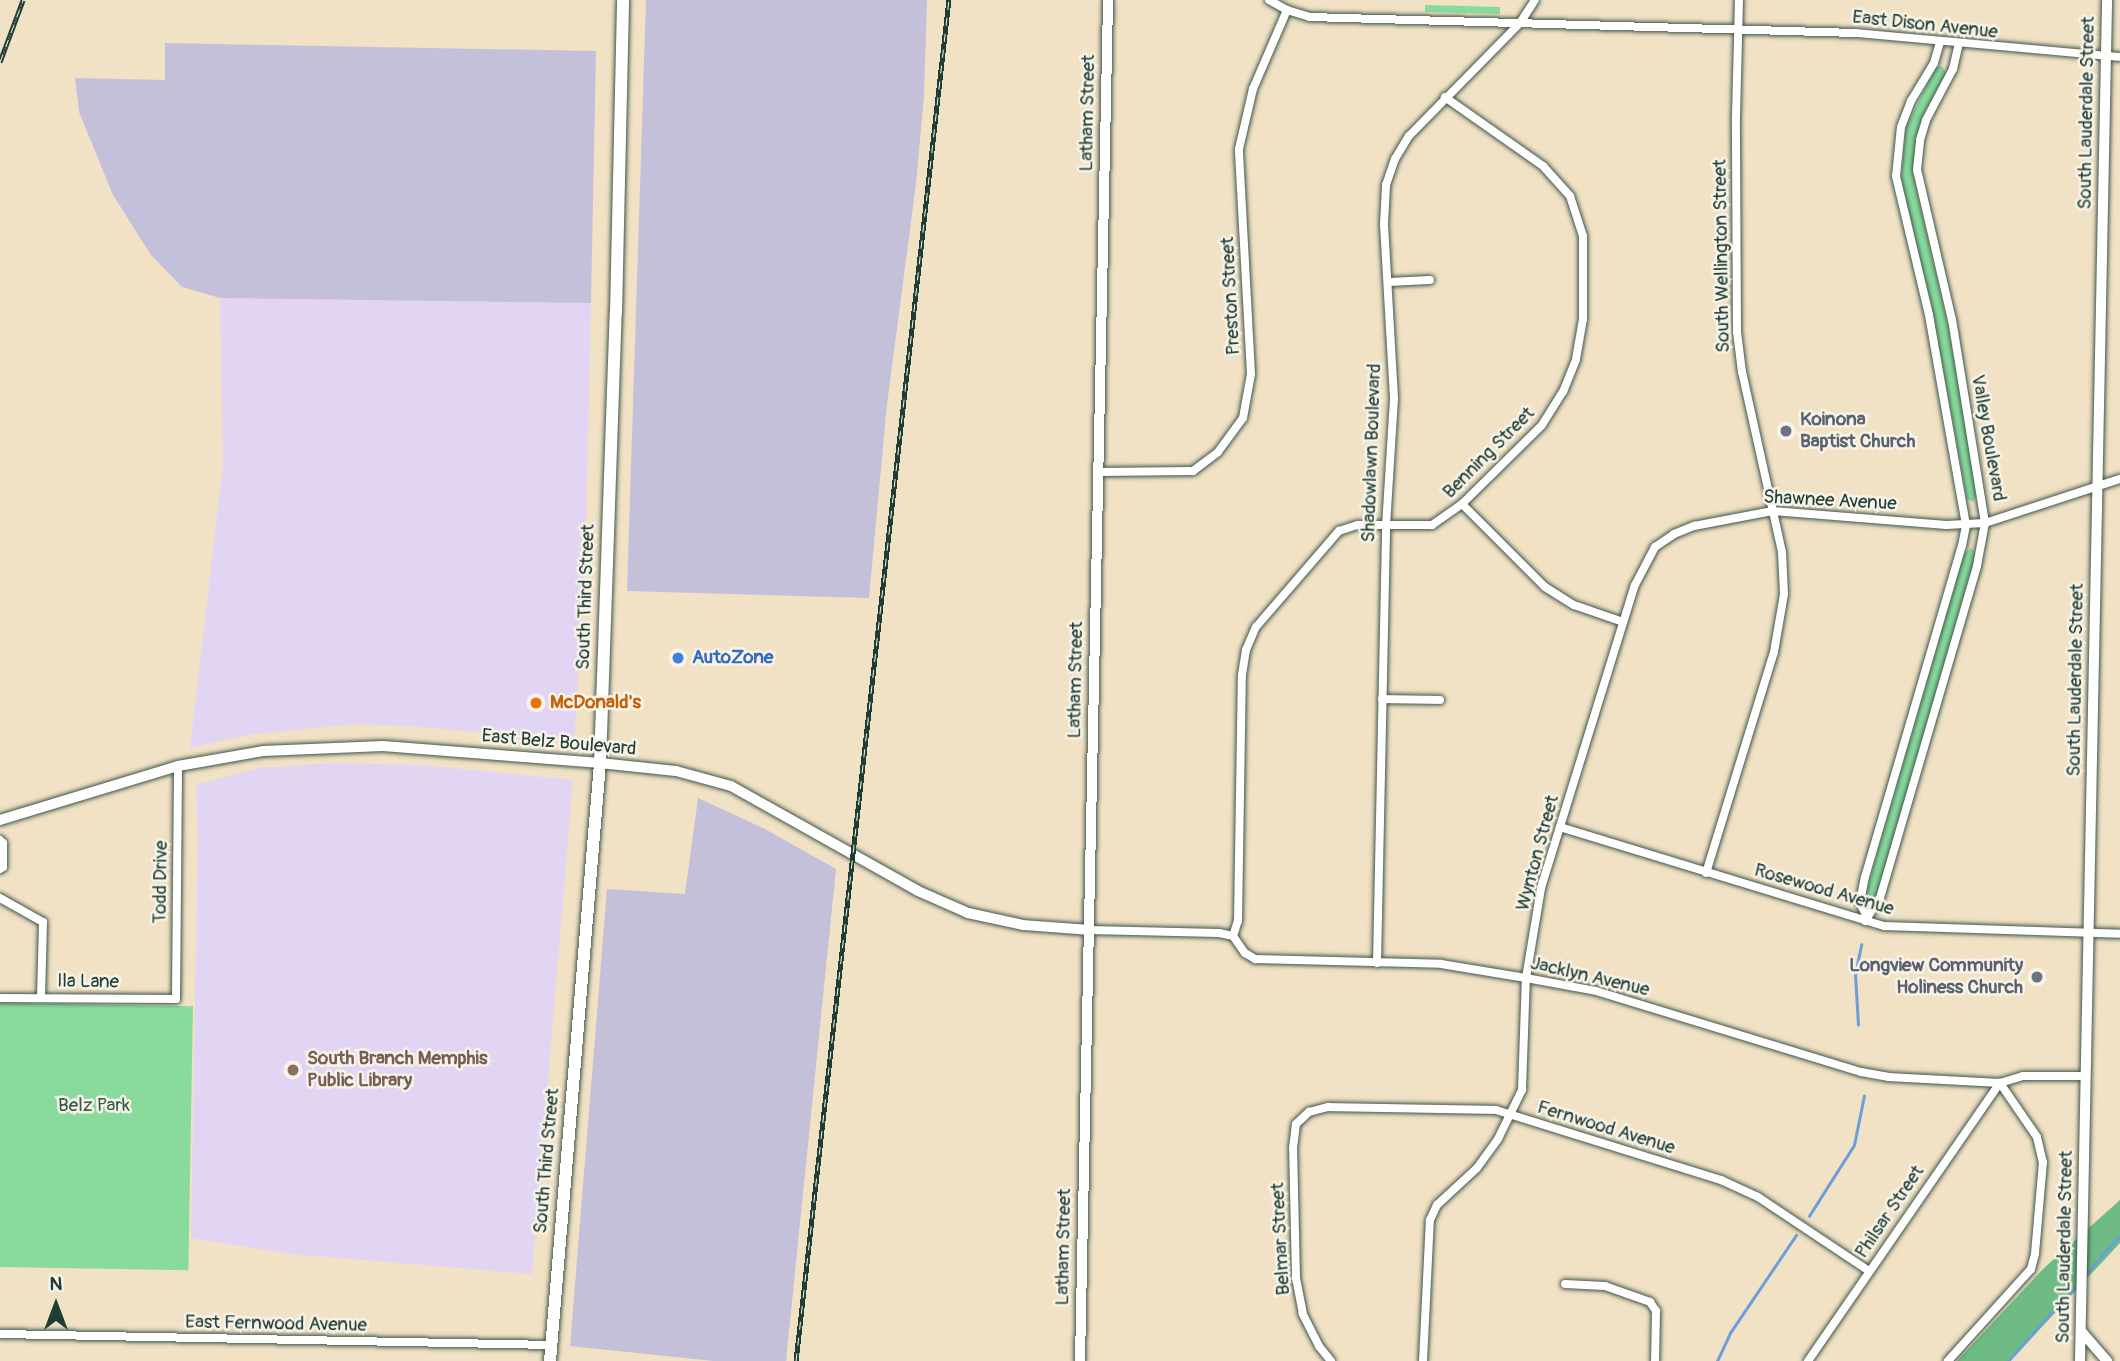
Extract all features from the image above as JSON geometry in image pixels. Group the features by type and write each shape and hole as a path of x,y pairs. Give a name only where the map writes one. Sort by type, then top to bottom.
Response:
{"main road":[{"name":"South Third Street","path":"550,1361 600,763 616,312 623,0"}],"street":[{"name":"Latham Street","path":"1080,1361 1108,0"},
{"name":"East Dison Avenue","path":"1269,0 1287,10 1310,17 1856,33 2120,57"},
{"name":"Shadowlawn Boulevard","path":"1377,963 1386,526 1394,398 1384,208 1391,169 1409,136 1520,23 1535,0"},
{"name":"South Wellington Street","path":"1706,873 1779,634 1784,571 1742,372 1738,337 1736,115 1739,0"},
{"name":"South Lauderdale Street","path":"2080,1361 2107,0"},
{"name":"Preston Street","path":"1098,472 1194,471 1218,452 1242,418 1251,374 1239,149 1253,89 1287,10"},
{"name":"Valley Boulevard","path":"1865,918 1860,902 1865,877 1962,547 1966,525 1929,315 1896,176 1901,127 1911,101 1934,63 1940,42"},
{"name":"Valley Boulevard","path":"1865,918 1880,898 1977,566 1985,523 1952,320 1917,170 1920,140 1926,120 1953,69 1959,44"},
{"name":"Benning Street","path":"1233,936 1238,921 1242,684 1249,642 1261,621 1331,537 1344,528 1358,525 1432,525 1462,504 1542,425 1563,392 1581,335 1583,236 1570,196 1551,173 1445,97"},
{"path":"1388,282 1430,280"},
{"name":"Shawnee Avenue","path":"1623,622 1638,576 1661,542 1694,526 1773,511 1966,525 1985,523 2120,479"},
{"path":"1462,504 1545,587 1574,605 1623,622"},
{"name":"Wynton Street","path":"1423,1361 1426,1237 1430,1220 1446,1194 1477,1168 1498,1139 1522,1090 1526,978 1541,888 1623,622"},
{"path":"1382,699 1440,700"},
{"name":"East Belz Boulevard","path":"0,820 178,766 263,751 383,746 600,763 676,771 731,786 918,891 968,913 1023,925 1089,930"},
{"name":"Todd Drive","path":"176,999 178,766"},
{"name":"Rosewood Avenue","path":"1560,827 1706,873 1901,928 2120,934"},
{"path":"0,840 4,843 3,867 0,869"},
{"path":"0,898 43,922 41,997"},
{"path":"1089,930 1233,936"},
{"name":"Jacklyn Avenue","path":"1233,936 1245,953 1255,959 1450,965 1596,991 1861,1072 1903,1079 2000,1083 2023,1076 2086,1076"},
{"name":"Ila Lane","path":"0,998 176,999"},
{"path":"1948,1361 2031,1269 2035,1254 2043,1162 2037,1137 2000,1083"},
{"name":"Philsar Street","path":"1808,1361 2000,1083"},
{"name":"Fernwood Avenue","path":"1309,1112 1328,1107 1496,1110 1721,1180 1758,1197 1868,1271"},
{"name":"Belmar Street","path":"1309,1112 1296,1124 1293,1148 1296,1277 1303,1314 1319,1346 1331,1361"},
{"path":"1565,1284 1605,1286 1650,1302 1656,1311 1655,1361"},
{"path":"2081,1331 2107,1361"},
{"name":"East Fernwood Avenue","path":"0,1334 551,1345"}],"shaded area":[{"path":"646,0 927,0 924,96 916,184 887,404 869,598 627,591"},
{"path":"165,43 596,51 591,303 220,298 182,287 151,255 113,195 79,112 75,78 165,80"},
{"path":"220,298 591,303 585,568 574,741 411,726 355,724 246,735 190,748 223,465"},
{"path":"332,763 420,765 573,780 532,1274 293,1254 191,1238 198,831 196,785 259,768"},
{"path":"698,798 765,829 836,869 786,1361 713,1361 570,1346 607,889 685,894"}],"green space":[{"path":"1425,5 1500,7 1500,14 1425,12"},
{"path":"1942,66 1946,73 1925,111 1916,137 1913,175 1948,326 1978,494 1973,502 1967,499 1932,308 1901,178 1906,127 1936,67"},
{"path":"1972,548 1976,555 1877,895 1869,899 1866,893 1964,553"},
{"name":"Belz Park","path":"0,1003 193,1006 188,1270 0,1267"},
{"path":"2120,1200 2120,1243 2010,1361 1957,1361 2044,1268"}],"waterway":[{"path":"1858,1025 1855,974 1861,945"},
{"path":"1809,1216 1854,1145 1864,1096"},
{"path":"1717,1361 1730,1333 1796,1235"},
{"path":"2085,1275 2120,1235"},
{"path":"2008,1361 2078,1283"}],"railway":[{"path":"0,62 23,0"},
{"path":"796,1361 949,0"}],"place":[{"name":"Koinona Baptist Church","path":"1786,431"},
{"name":"AutoZone","path":"678,658"},
{"name":"McDonald's","path":"536,703"},
{"name":"Longview Community Holiness Church","path":"2037,977"},
{"name":"South Branch Memphis Public Library","path":"293,1070"}]}
